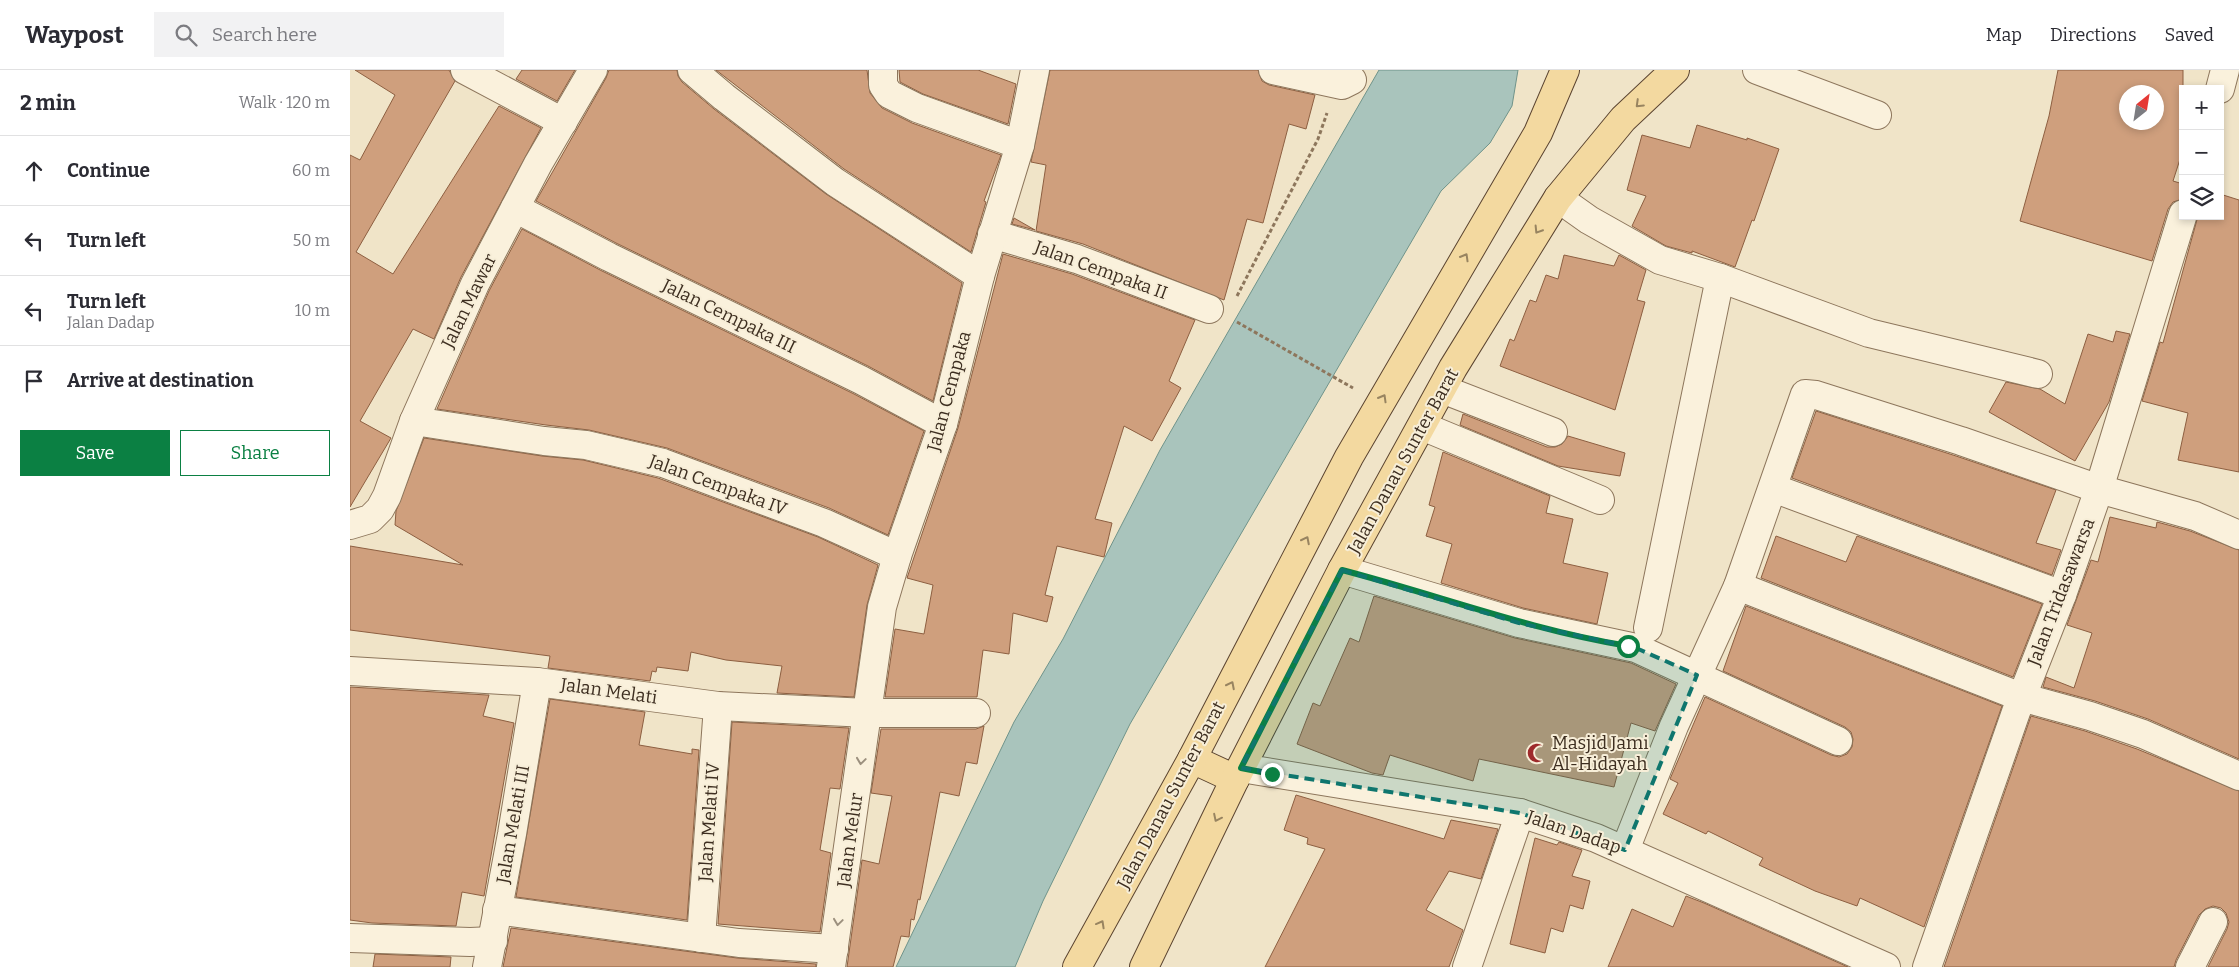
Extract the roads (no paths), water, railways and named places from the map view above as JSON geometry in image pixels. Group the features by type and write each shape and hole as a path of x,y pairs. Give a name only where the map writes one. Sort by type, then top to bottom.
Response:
{"main road":[{"name":"Jalan Danau Sunter Barat","path":"1077,967 1192,759 1349,457 1538,133 1566,70"},
{"name":"Jalan Danau Sunter Barat","path":"1144,967 1238,774 1342,570 1442,388 1558,198 1623,119 1675,70"},
{"path":"1192,759 1238,774"}],"street":[{"path":"464,70 563,122"},
{"name":"Jalan Mawar","path":"350,525 370,519 380,508 390,488 414,421 475,284 592,70"},
{"path":"692,70 724,97 835,182 980,276"},
{"path":"883,70 883,85 889,94 917,108 1020,145"},
{"name":"Jalan Cempaka","path":"868,713 882,607 897,556 943,424 980,276 1020,145 1035,70"},
{"path":"1273,70 1344,82"},
{"path":"1757,70 1877,116"},
{"path":"2221,85 2225,70"},
{"path":"1558,198 1589,220 1660,260 1720,278 1869,333 2038,374"},
{"name":"Jalan Cempaka III","path":"516,208 618,261 861,380 943,424"},
{"name":"Jalan Tridasawarsa","path":"1927,967 2021,697 2062,595 2099,489 2181,220"},
{"name":"Jalan Cempaka II","path":"992,234 1077,259 1220,314"},
{"path":"1648,628 1720,278"},
{"path":"1442,388 1553,432"},
{"path":"1625,850 1674,726 1738,586 1805,394 1811,393 1961,441 2099,489 2195,516 2239,534"},
{"name":"Jalan Cempaka IV","path":"414,421 586,446 663,463 824,523 897,556"},
{"path":"1422,426 1600,500"},
{"path":"1773,488 2062,595"},
{"path":"1342,570 1519,623 1636,648 1838,741"},
{"path":"1738,586 2021,697 2090,716 2143,734 2239,776"},
{"name":"Jalan Melati","path":"350,672 537,682 718,706 868,713 976,713"},
{"name":"Jalan Melati III","path":"487,967 512,834 537,682"},
{"name":"Jalan Melati IV","path":"701,938 718,706"},
{"name":"Jalan Melur","path":"832,958 868,713"},
{"name":"Jalan Dadap","path":"1238,774 1520,813 1596,838 1625,850 1886,967"},
{"path":"1467,967 1520,813"},
{"path":"497,910 739,942 832,958"},
{"path":"2190,967 2213,922"},
{"path":"350,938 493,941"}],"water":[{"path":"1379,70 1518,70 1512,106 1490,143 1441,191 1130,724 1043,901 1015,967 896,967 1014,722 1063,639 1160,450"}],"place":[{"name":"Masjid Jami Al-Hidayah","path":"1537,753"}]}
